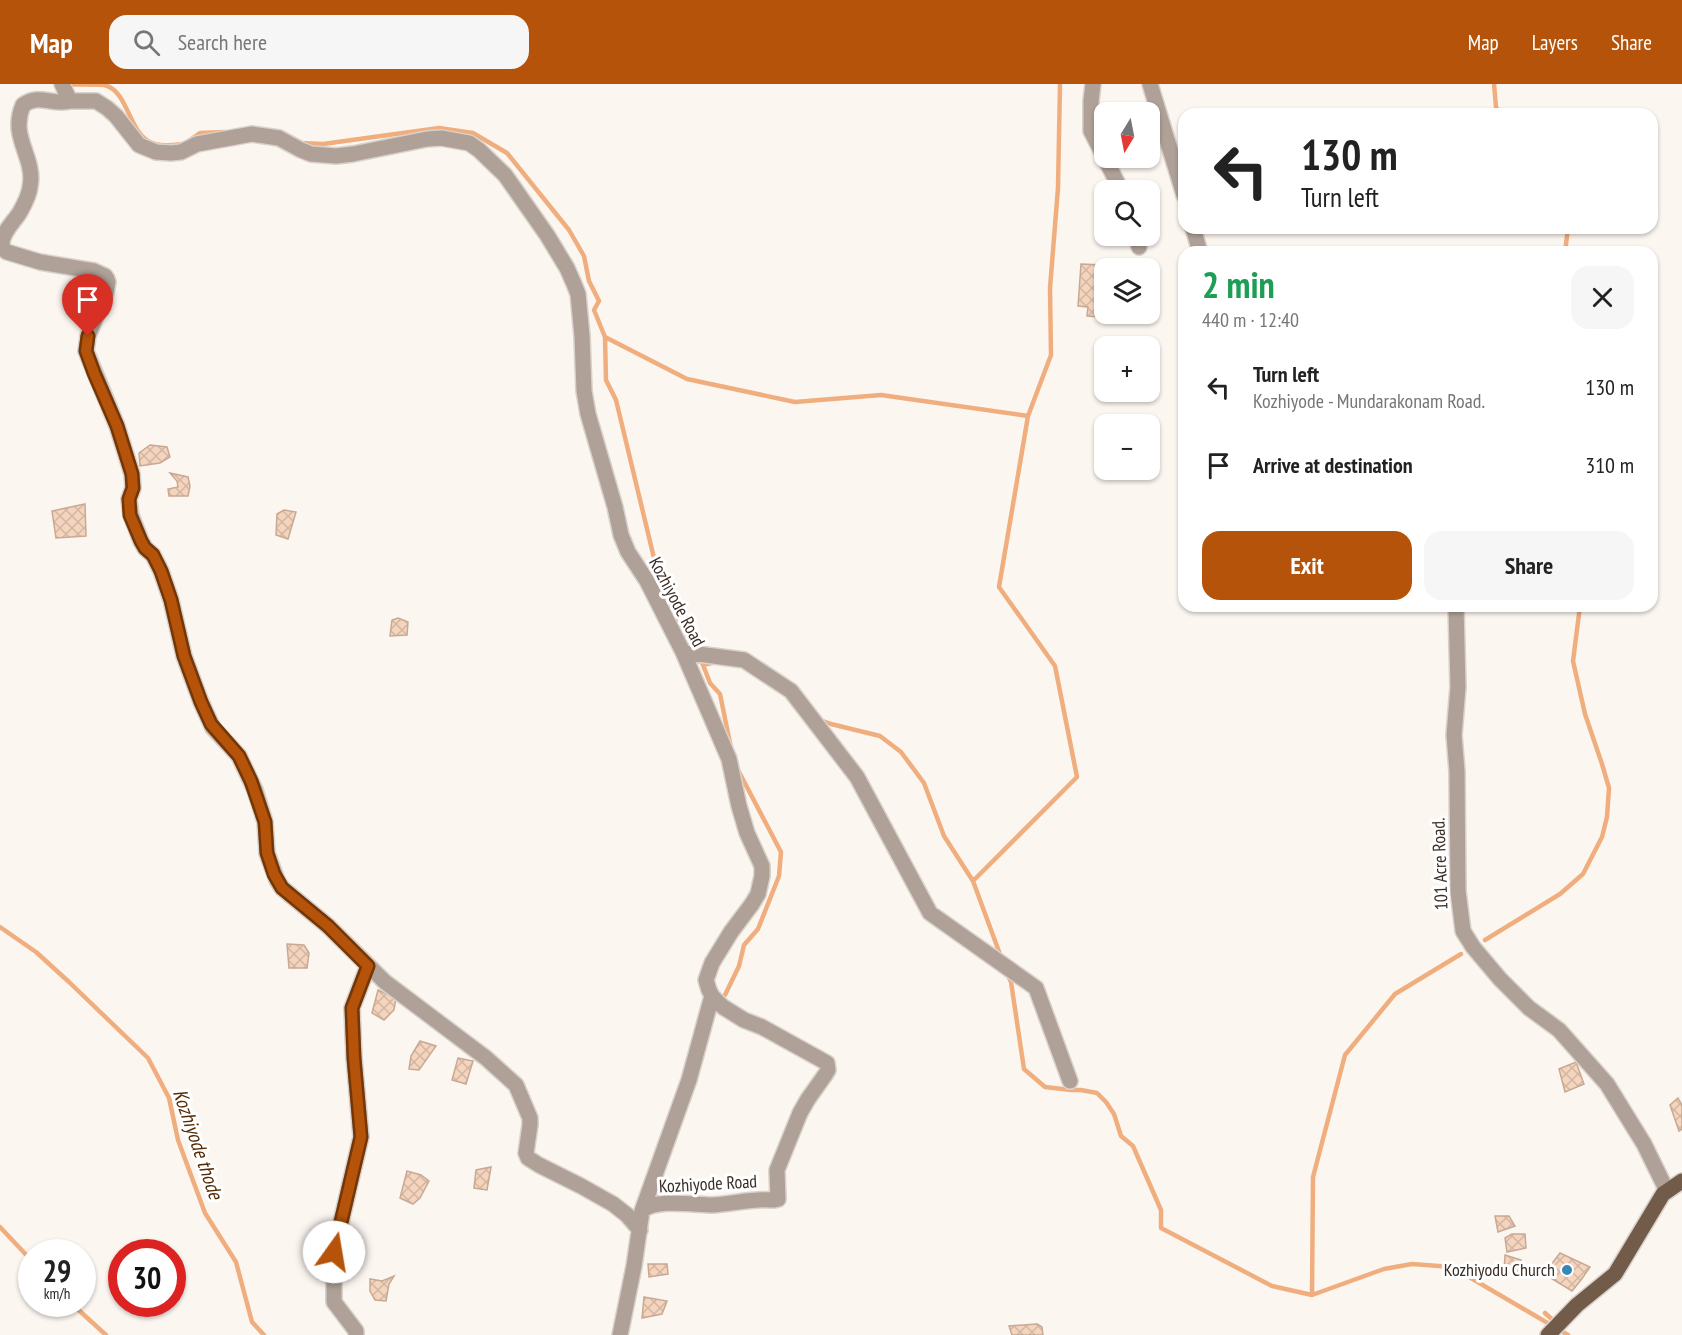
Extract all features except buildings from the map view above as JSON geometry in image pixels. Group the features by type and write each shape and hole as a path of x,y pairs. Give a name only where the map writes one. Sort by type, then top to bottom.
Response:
{"main road":[{"path":"1548,1335 1577,1305 1616,1274 1663,1194 1682,1181"}],"street":[{"path":"1093,84 1091,131 1116,180"},
{"path":"1150,84 1178,175"},
{"path":"62,85 70,101"},
{"name":"Kozhiyode Road","path":"368,966 328,926 282,888 267,853 265,822 251,781 239,756 211,724 197,693 184,656 171,600 161,571 153,555 141,541 130,515 129,499 133,488 130,466 117,426 86,351 88,336 106,292 107,279 94,271 40,262 7,252 2,245 5,234 20,212 30,187 27,156 18,126 23,105 30,100 56,103 96,101 116,116 139,145 156,152 181,152 197,144 252,134 279,138 311,154 336,156 428,139 441,138 453,142 469,143 505,175 540,223 567,268 578,294 584,351 584,391 588,414 621,535 683,652 729,759 747,833 762,866 758,894 712,963 706,980 712,996 723,1007 827,1063 828,1070 800,1113 777,1170 778,1199 743,1200 714,1205 684,1202 646,1207 642,1211 620,1335"},
{"name":"101 Acre Road.","path":"1456,612 1458,687 1454,735 1458,891 1463,931 1473,947 1500,979 1529,1008 1559,1030 1608,1084 1644,1144 1667,1191"},
{"path":"683,652 744,660 791,691 857,777 930,913 1036,988 1070,1081"},
{"path":"356,1335 356,1331 334,1302 334,1252 361,1137 352,1008 368,966 396,991 486,1058 516,1085 530,1118 526,1153 528,1158 539,1166 613,1204 640,1230"},
{"path":"642,1211 689,1080 712,996"}],"waterway":[{"path":"66,84 104,85 112,88 118,94 143,137 158,145 183,144"},
{"path":"1028,416 1051,355 1050,288 1058,188 1060,84"},
{"path":"1494,84 1497,108"},
{"path":"300,143 323,144 439,128 473,133 507,153 569,230 584,256 589,281 599,301 594,310 605,337 606,380 616,400 654,558 665,581 671,615 684,629 695,649"},
{"path":"190,140 200,133 225,132"},
{"path":"1566,246 1567,234"},
{"path":"605,337 687,379 795,402 881,395 1028,416 999,587 1055,666 1077,777 973,881"},
{"path":"1485,940 1560,894 1583,874 1602,837 1607,817 1609,788 1585,714 1573,661 1579,612"},
{"path":"699,657 703,665 716,662"},
{"path":"703,665 710,683 720,694 731,748"},
{"path":"820,720 880,736 901,752 924,783 944,836 973,881 1001,957"},
{"path":"725,995 739,966 744,945 758,929 779,876 781,852 738,770"},
{"name":"Kozhiyode thode","path":"0,927 36,952 148,1058 169,1098 178,1140 205,1213 236,1262 252,1322 264,1335"},
{"path":"1312,1295 1313,1177 1345,1055 1395,994 1461,954"},
{"path":"1007,973 1011,982 1024,1069 1045,1087 1097,1093 1106,1102 1114,1114 1121,1136 1133,1146 1161,1210 1161,1228 1272,1286 1312,1295 1384,1269 1412,1264 1452,1267 1568,1335"},
{"path":"0,1227 18,1246"},
{"path":"1545,1313 1556,1323"},
{"path":"86,1317 106,1335"}],"place":[{"name":"Kozhiyodu Church","path":"1567,1270"}],"route":[{"path":"88,336 86,351 117,426 132,474 130,515 141,541 153,555 161,571 171,600 184,656 211,724 239,756 251,781 265,822 267,853 274,874 282,888 304,904 368,966 352,1008 361,1137 334,1252"}]}
